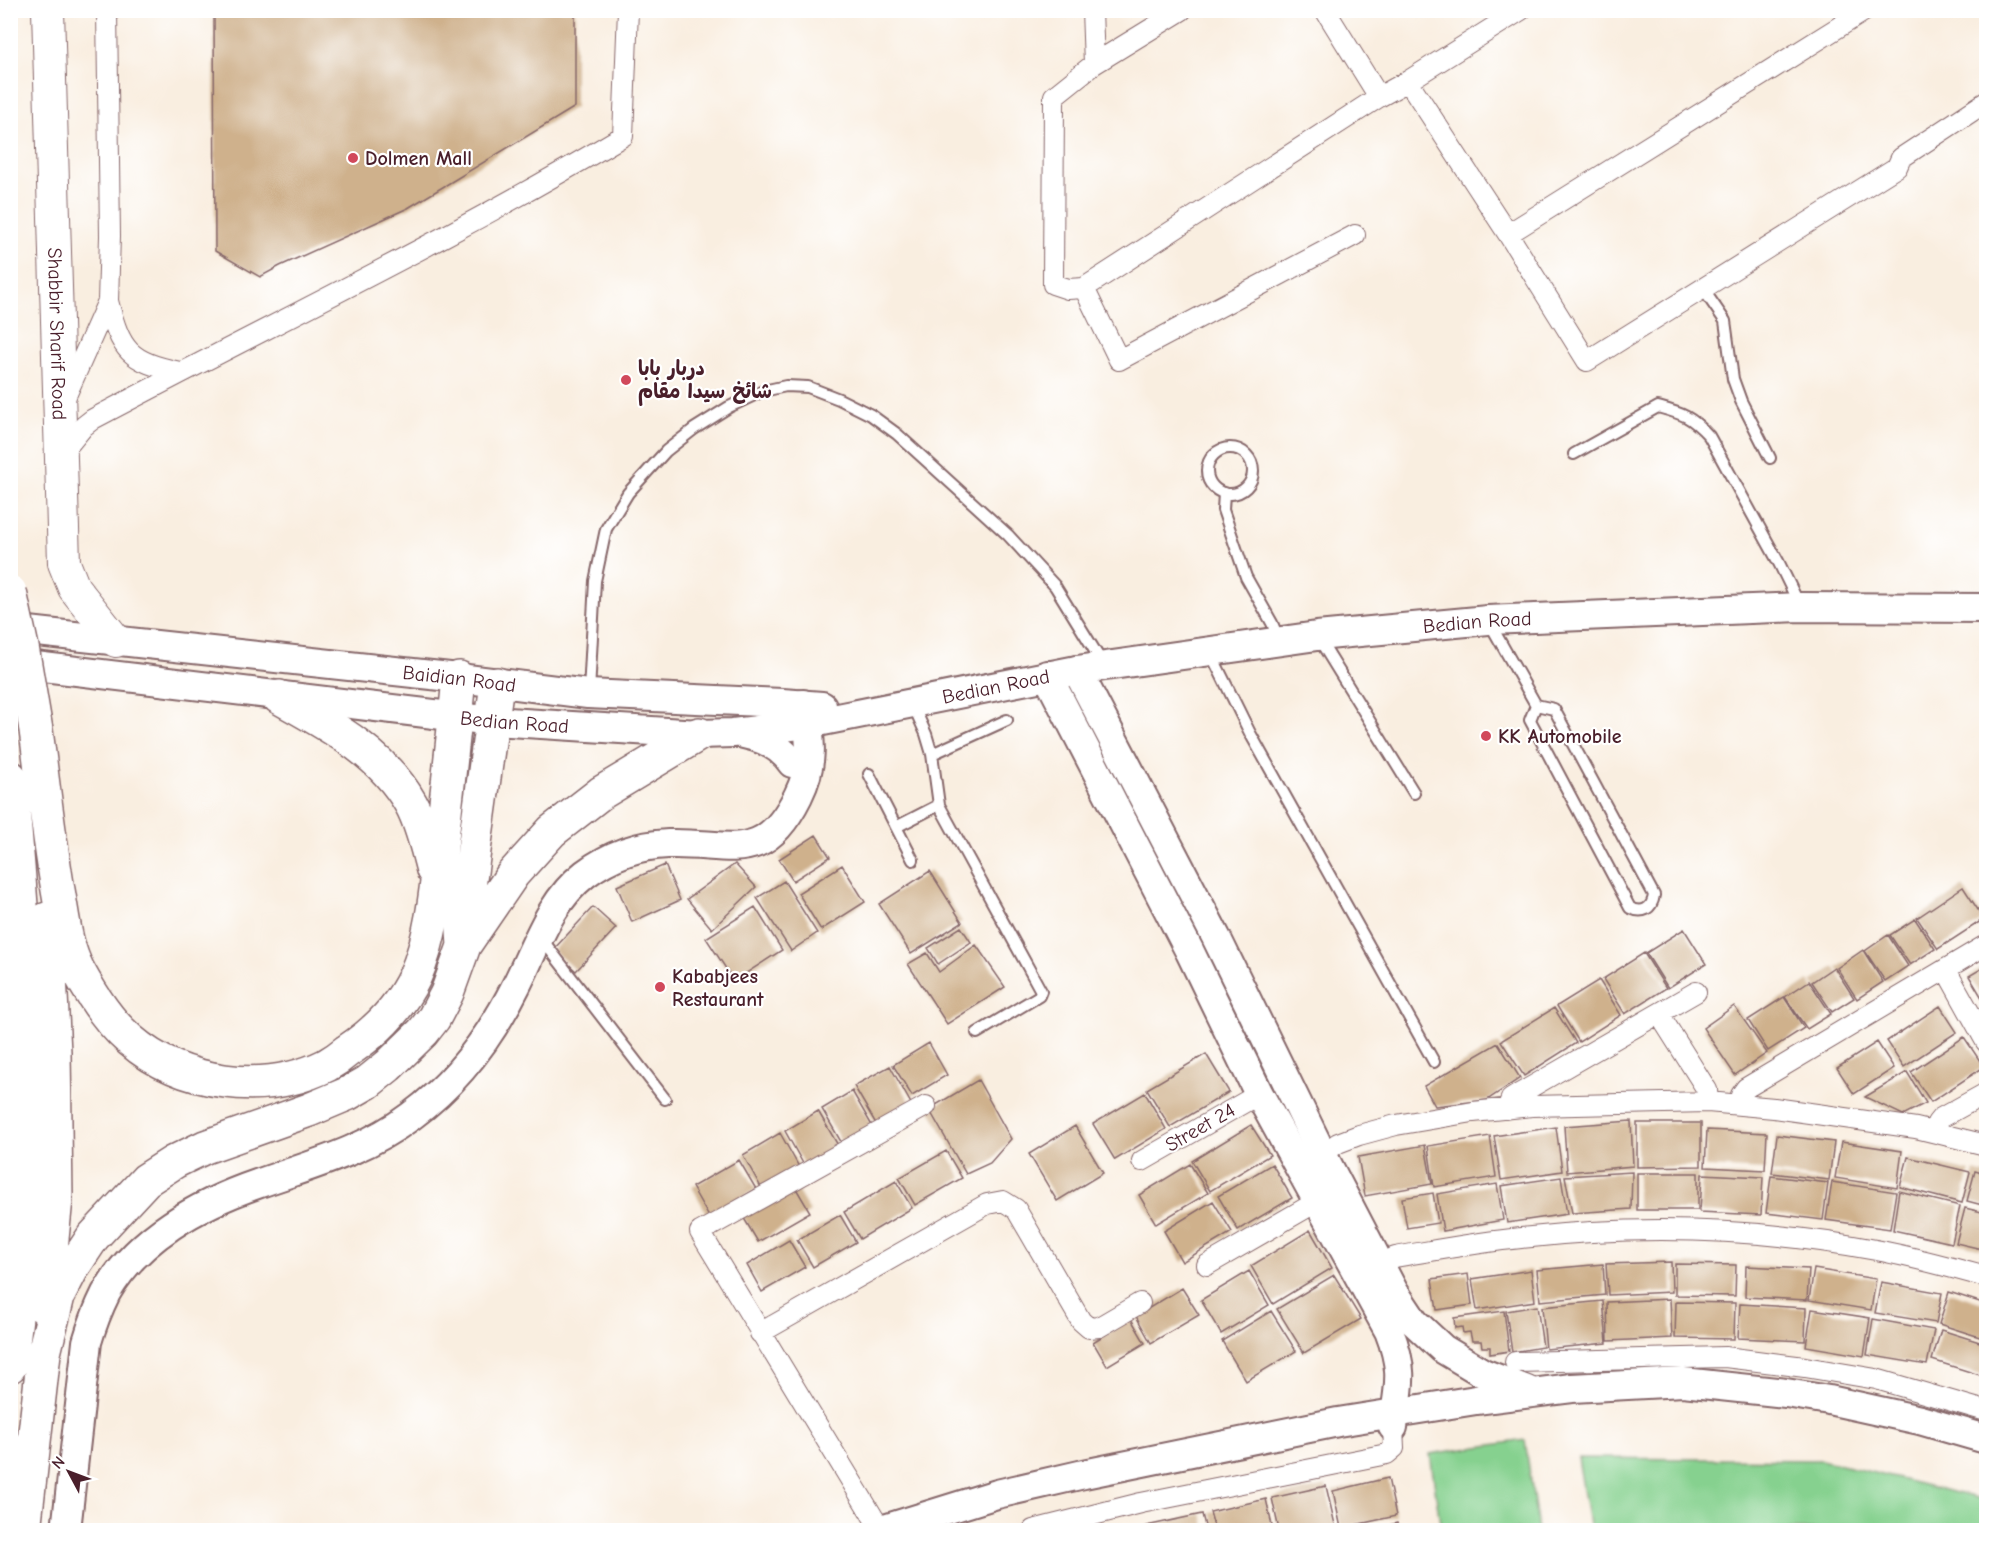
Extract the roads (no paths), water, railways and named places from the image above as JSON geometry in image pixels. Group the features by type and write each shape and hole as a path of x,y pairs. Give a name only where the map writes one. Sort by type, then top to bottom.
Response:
{"highway":[{"path":"10,592 36,730 49,836 67,941 77,968 94,997 129,1039 149,1054 179,1069 203,1077 234,1082 263,1083 308,1073 328,1065 358,1044 384,1022 403,998 425,948 437,883 459,678"},
{"path":"464,946 463,930 497,684"},
{"path":"279,697 347,737 380,762 411,804 423,832 437,883"},
{"path":"44,1353 58,1296 73,1267 93,1237 146,1180 174,1162 205,1147 309,1110 368,1082 407,1048 434,1018 447,993 464,946 513,874 552,831 601,793 699,734"},
{"path":"10,777 19,877 29,1071 24,1247 10,1366"},
{"path":"24,1530 44,1353 45,1296 56,1199 54,1052 47,920 49,836"}],"main road":[{"name":"Shabbir Sharif Road","path":"48,10 64,563 74,588 116,640"}],"street":[{"path":"107,10 110,236 108,301 119,340 128,350 148,364 180,372"},
{"path":"61,454 84,426 93,419 180,372 274,327 544,183 623,136 628,10"},
{"path":"1092,10 1094,64"},
{"path":"1182,10 1094,64 1054,96 1053,284 1068,289 1084,288 1379,96 1408,81 1521,10"},
{"path":"1325,10 1379,96"},
{"path":"1508,234 1866,10"},
{"path":"1408,81 1508,234 1587,361 1898,167 1901,158 1986,102"},
{"path":"1084,288 1119,360 1355,236"},
{"path":"60,409 98,329 108,301"},
{"name":"Bedian Road","path":"10,663 492,721 699,734 733,733 795,715 875,711 913,705 1047,675 1317,636 1488,620 1800,607 1986,608"},
{"name":"Baidian Road","path":"10,629 795,715"},
{"path":"1033,1530 1141,1503 1387,1455 1394,1448 1394,1420 1400,1389 1399,1363 1389,1331 1380,1265 1322,1154 1216,937 1077,670"},
{"path":"1047,675 1190,952 1254,1084 1318,1201 1384,1298 1456,1358 1475,1396"},
{"path":"795,715 792,764 797,798"},
{"path":"66,1530 87,1342 107,1291 130,1260 162,1232 192,1212 256,1184 343,1154 382,1137 445,1089 489,1033 516,986 538,935 570,889 581,877 602,862 624,852 667,844 715,845 735,848 764,839 789,815 806,781 811,741 795,715"},
{"path":"733,733 748,735 773,745 784,751 792,764"},
{"path":"1190,952 1216,937"},
{"path":"1740,1104 1741,1095 1746,1088 1986,945"},
{"path":"1946,970 1986,1042"},
{"path":"1507,1109 1511,1099 1519,1094 1696,992"},
{"path":"1659,1014 1707,1090 1708,1102"},
{"path":"1254,1084 1277,1061"},
{"name":"Street 24","path":"1142,1161 1254,1084"},
{"path":"1936,1132 1937,1123 1941,1118 1986,1093"},
{"path":"1322,1154 1338,1143 1359,1135 1473,1112 1532,1106 1708,1102 1844,1117 1936,1132 1986,1145"},
{"path":"926,1106 700,1232 881,1530 997,1494 1084,1474 1338,1422 1394,1420"},
{"path":"760,1333 987,1204 1003,1201 1016,1209 1081,1321 1089,1328 1099,1326 1140,1302"},
{"path":"1207,1265 1318,1201"},
{"path":"1380,1265 1395,1257 1522,1238 1630,1231 1746,1233 1875,1250 1986,1277"},
{"path":"1515,1362 1725,1357 1876,1379 1986,1411"},
{"path":"925,1530 1086,1488 1394,1420 1475,1396 1683,1382 1829,1400 1920,1420 1986,1439"},
{"path":"1475,1396 1574,1400 1681,1399 1829,1415 1920,1434 1986,1454"}],"lane":[{"path":"1703,289 1725,321 1733,379 1741,401 1770,459"},
{"path":"588,694 594,581 606,529 628,493 666,451 694,429 729,407 763,391 786,386 808,387 839,399 871,415 897,434 1008,535 1055,586 1105,667"},
{"path":"1574,454 1658,407 1681,413 1695,420 1709,436 1779,563 1800,607"},
{"path":"1230,447 1241,450 1249,458 1253,468 1251,479 1245,488 1235,493 1224,494 1214,488 1208,479 1207,468 1211,457 1219,450 1230,447"},
{"path":"1224,494 1223,510 1246,577 1279,640"},
{"path":"1488,620 1536,705 1554,709 1654,895 1652,903 1646,909 1638,911 1630,908 1530,720 1536,705"},
{"path":"1317,636 1414,793"},
{"path":"1210,652 1250,733 1434,1062"},
{"path":"913,705 932,754 939,805 1041,991 1039,996 977,1032"},
{"path":"932,754 1007,720"},
{"path":"869,774 913,860"},
{"path":"896,827 939,805"},
{"path":"538,935 665,1099"}],"place":[{"name":"Dolmen Mall","path":"353,158"},
{"name":"دربار بابا شائخ سیدا مقام","path":"626,380"},
{"name":"KK Automobile","path":"1486,736"},
{"name":"Kababjees Restaurant","path":"660,987"}]}
